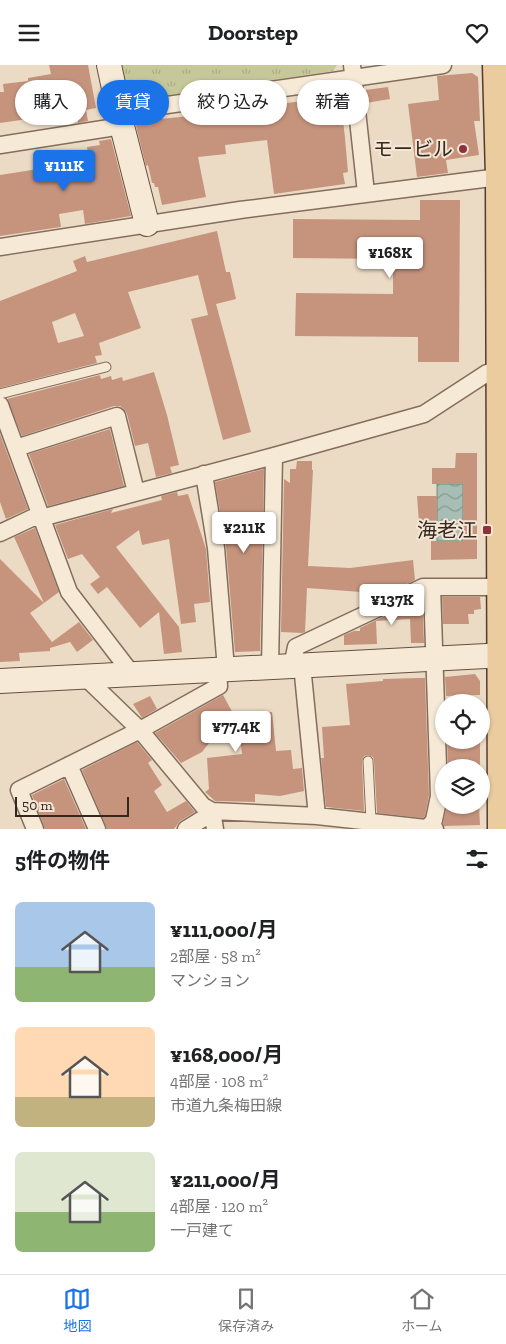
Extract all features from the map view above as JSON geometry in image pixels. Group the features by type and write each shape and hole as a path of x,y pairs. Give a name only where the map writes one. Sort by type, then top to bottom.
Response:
{"main road":[{"path":"496,65 503,270 500,371 503,655 501,829"}],"street":[{"path":"109,65 112,80"},
{"path":"169,109 353,72 443,65"},
{"path":"353,72 366,193"},
{"path":"0,145 97,124"},
{"path":"122,125 147,225"},
{"path":"0,247 240,210 499,177"},
{"path":"0,533 32,518 41,518 274,456 424,413 488,373 500,371"},
{"path":"0,405 69,592 132,674"},
{"path":"16,448 116,416 136,492"},
{"path":"274,456 288,666 317,816"},
{"path":"35,829 18,790 140,730 218,686 222,669 216,548 204,474"},
{"path":"288,666 296,647 423,587 489,587"},
{"path":"85,677 140,730 203,805 212,811 317,816 430,829 439,796 432,587"},
{"path":"0,681 503,655"},
{"path":"69,765 97,829"},
{"path":"186,829 212,811"},
{"path":"212,811 215,829"}],"lane":[{"path":"0,394 106,367"},
{"path":"368,761 371,821"}],"green space":[{"path":"119,65 337,65 333,71 273,80 179,80 179,94 169,96 169,80 122,80"}],"water":[{"path":"437,484 463,484 463,541 437,541"}],"building":[{"path":"49,65 88,65 96,108 87,110 87,80 28,80 28,78 51,74"},
{"path":"472,73 478,77 480,121 474,121 479,155 446,160 448,173 417,177 408,104 439,100 437,76"},
{"path":"15,83 15,121 0,123 0,92 4,92 3,84"},
{"path":"388,87 390,99 369,102 369,89"},
{"path":"297,102 297,125 344,125 348,172 343,173 345,184 274,194 267,140 225,145 226,154 198,157 206,197 162,205 158,187 155,187 154,183 152,183 148,165 146,166 137,125 169,125 169,118 179,117 179,125 287,125 287,103"},
{"path":"111,139 131,216 85,224 83,210 59,214 61,227 0,236 0,175 38,169 37,162 88,153 87,147 100,145 99,141"},
{"path":"420,200 460,200 459,362 418,362 418,337 295,336 296,293 393,294 393,259 293,258 293,219 420,220"},
{"path":"217,231 226,272 230,272 236,299 216,304 251,432 223,440 191,319 208,315 198,275 128,292 141,328 99,343 102,355 95,356 97,363 0,388 0,301 77,271 73,261 85,256 87,262","holes":["75,313 84,336 58,343 52,322"]},
{"path":"154,372 179,465 170,467 172,473 156,477 148,443 135,446 127,414 120,406 114,406 22,436 7,399 100,375 101,379 111,376 112,380 122,377 123,381"},
{"path":"110,429 124,486 48,506 29,454"},
{"path":"0,434 28,509 6,519 0,502"},
{"path":"456,453 477,453 477,559 431,560 431,541 463,541 463,484 432,484 432,468 455,468"},
{"path":"297,461 312,461 313,470 308,566 350,568 413,560 415,580 362,605 361,592 307,588 305,632 302,633 281,632 284,479 290,483 290,469 296,469"},
{"path":"264,469 260,651 235,652 226,547 215,482"},
{"path":"177,492 178,496 188,494 206,549 210,602 194,604 196,622 181,624 169,539 142,545 139,530 116,547 179,627 182,652 164,654 159,612 140,628 107,587 98,594 90,584 100,577 82,554 68,559 55,525 113,509 111,513 162,500 161,496"},
{"path":"417,496 437,496 437,522 419,523"},
{"path":"35,528 59,592 44,603 14,537"},
{"path":"0,559 44,603 30,613 52,642 79,622 93,640 77,652 70,642 50,648 50,651 19,653 20,661 0,662"},
{"path":"442,597 480,597 481,609 474,610 474,614 468,614 469,624 443,624"},
{"path":"422,598 424,643 411,643 410,619 376,621 377,644 344,645 344,635 360,631 360,628"},
{"path":"475,674 480,681 480,694 446,694 445,677"},
{"path":"425,678 429,795 425,816 423,818 377,813 374,761 373,757 368,755 364,756 362,761 364,811 326,807 321,758 324,758 322,727 350,725 346,684 383,681 383,679"},
{"path":"223,695 234,715 272,712 276,751 291,750 293,769 302,768 304,791 280,796 255,794 255,802 215,801 205,792 209,789 207,758 242,754 239,728 217,733 202,752 181,763 155,733"},
{"path":"150,696 157,709 142,718 133,704"},
{"path":"137,742 152,760 148,763 162,785 154,791 167,812 186,801 195,812 180,821 174,829 107,829 82,770"},
{"path":"447,749 480,749 480,759 448,759"},
{"path":"64,779 86,829 45,829 32,795"},
{"path":"445,814 479,814 480,825 444,826"}],"place":[{"name":"モービル","path":"463,149"},
{"name":"海老江","path":"487,530"}]}
